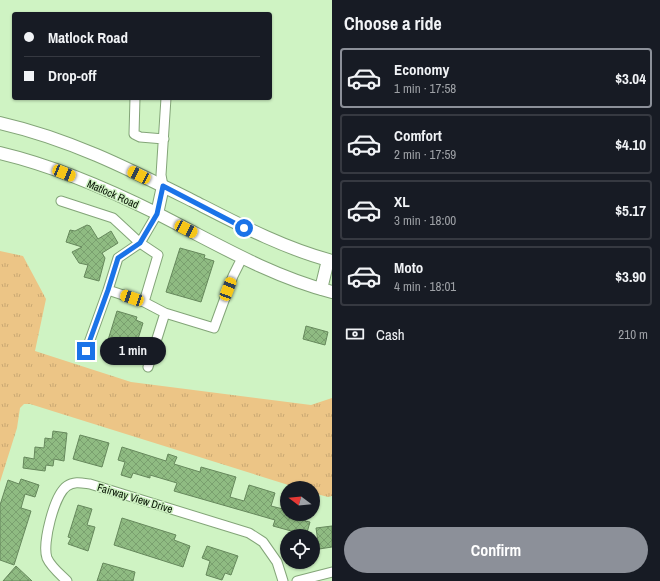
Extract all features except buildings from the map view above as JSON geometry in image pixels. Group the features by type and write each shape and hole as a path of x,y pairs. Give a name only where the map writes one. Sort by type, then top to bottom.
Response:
{"main road":[{"path":"0,123 31,130 79,146 163,186 244,228 330,260 327,291"},
{"name":"Matlock Road","path":"0,153 64,173 110,191 242,258 284,277 327,291"},
{"path":"157,214 163,186"}],"street":[{"path":"135,100 134,134 140,137 164,139"},
{"path":"163,186 161,175 166,100"},
{"path":"61,201 113,218 140,243 158,255 144,302"},
{"path":"86,351 118,258 140,243 157,214"},
{"path":"108,290 144,302 165,313 214,328 233,276 242,258"},
{"path":"148,367 165,313"},
{"name":"Fairway View Drive","path":"67,581 54,569 47,557 45,543 58,497 66,486 78,482 90,484 249,533 264,542 277,562 283,581"},
{"path":"297,581 332,572"}],"green space":[{"path":"0,251 23,256 46,299 35,351 131,382 311,405 332,398 332,496 328,497 320,495 320,481 280,481 280,482 30,404 24,404 20,408 17,428 0,482"}],"route":[{"path":"86,351 118,258 140,243 157,214 163,186 244,228"}]}
